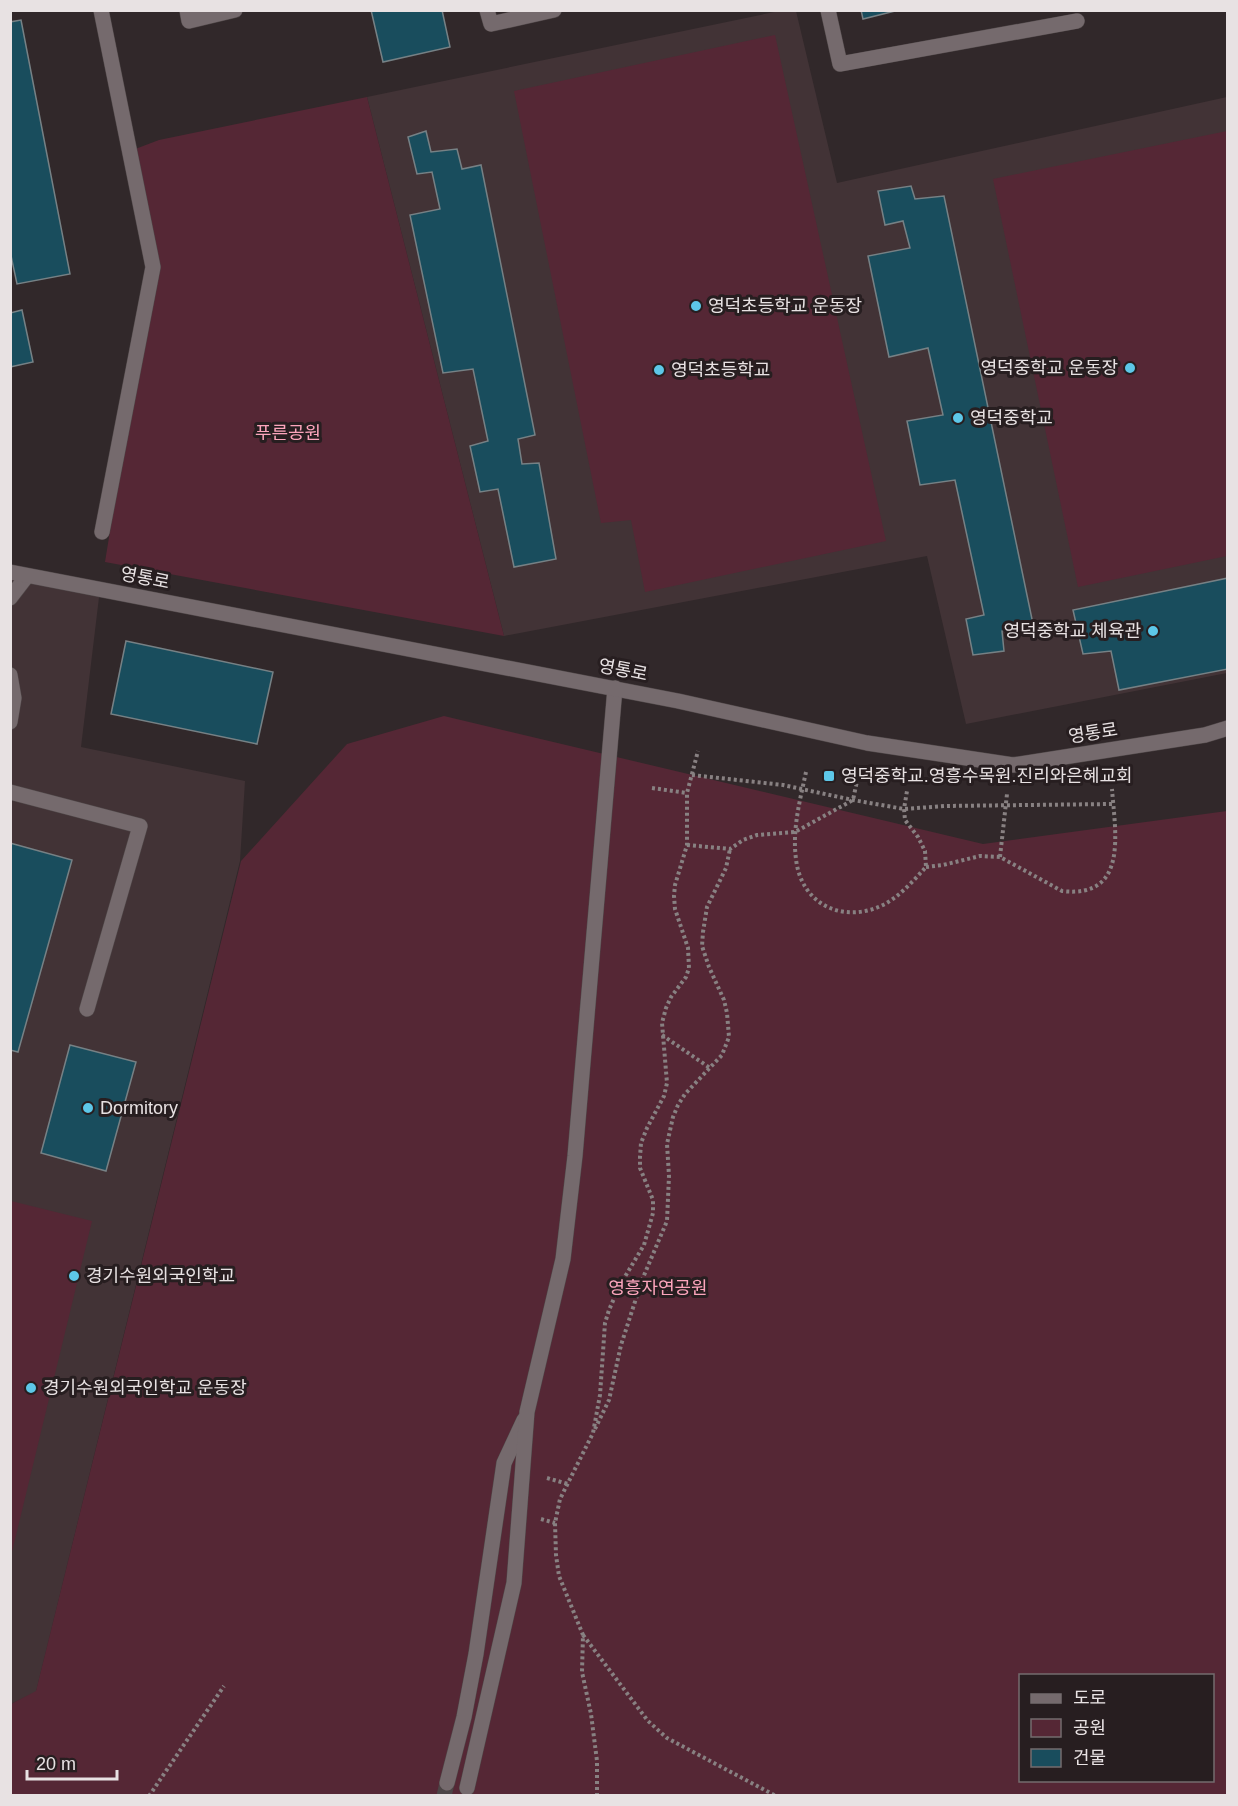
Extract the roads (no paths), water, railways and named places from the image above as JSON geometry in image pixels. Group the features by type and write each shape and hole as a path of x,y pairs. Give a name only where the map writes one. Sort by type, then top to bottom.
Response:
{"street":[{"path":"101,10 153,267 102,531"},
{"path":"187,10 189,21 235,10"},
{"path":"487,10 491,24 554,10"},
{"path":"828,10 840,64 1077,21"},
{"name":"영통로","path":"10,572 615,688 867,742 1013,765 1204,735 1227,728"},
{"path":"10,598 27,576"},
{"path":"10,675 14,698 10,722"},
{"path":"467,1788 514,1583 527,1412 563,1259 573,1179 615,688"},
{"path":"10,792 140,826 87,1009"},
{"path":"447,1783 464,1717 476,1654 504,1462 527,1412"}],"tunnel":[{"path":"444,1796 447,1783"}],"place":[{"name":"영덕초등학교 운동장","path":"696,306"},
{"name":"영덕중학교 운동장","path":"1130,368"},
{"name":"영덕초등학교","path":"659,370"},
{"name":"영덕중학교","path":"958,418"},
{"name":"영덕중학교 체육관","path":"1153,631"},
{"name":"영덕중학교.영흥수목원.진리와은혜교회","path":"829,776"},
{"name":"Dormitory","path":"88,1108"},
{"name":"경기수원외국인학교","path":"74,1276"},
{"name":"경기수원외국인학교 운동장","path":"31,1388"}],"park label":[{"name":"푸른공원","path":"288,433"},
{"name":"영흥자연공원","path":"658,1288"}]}
